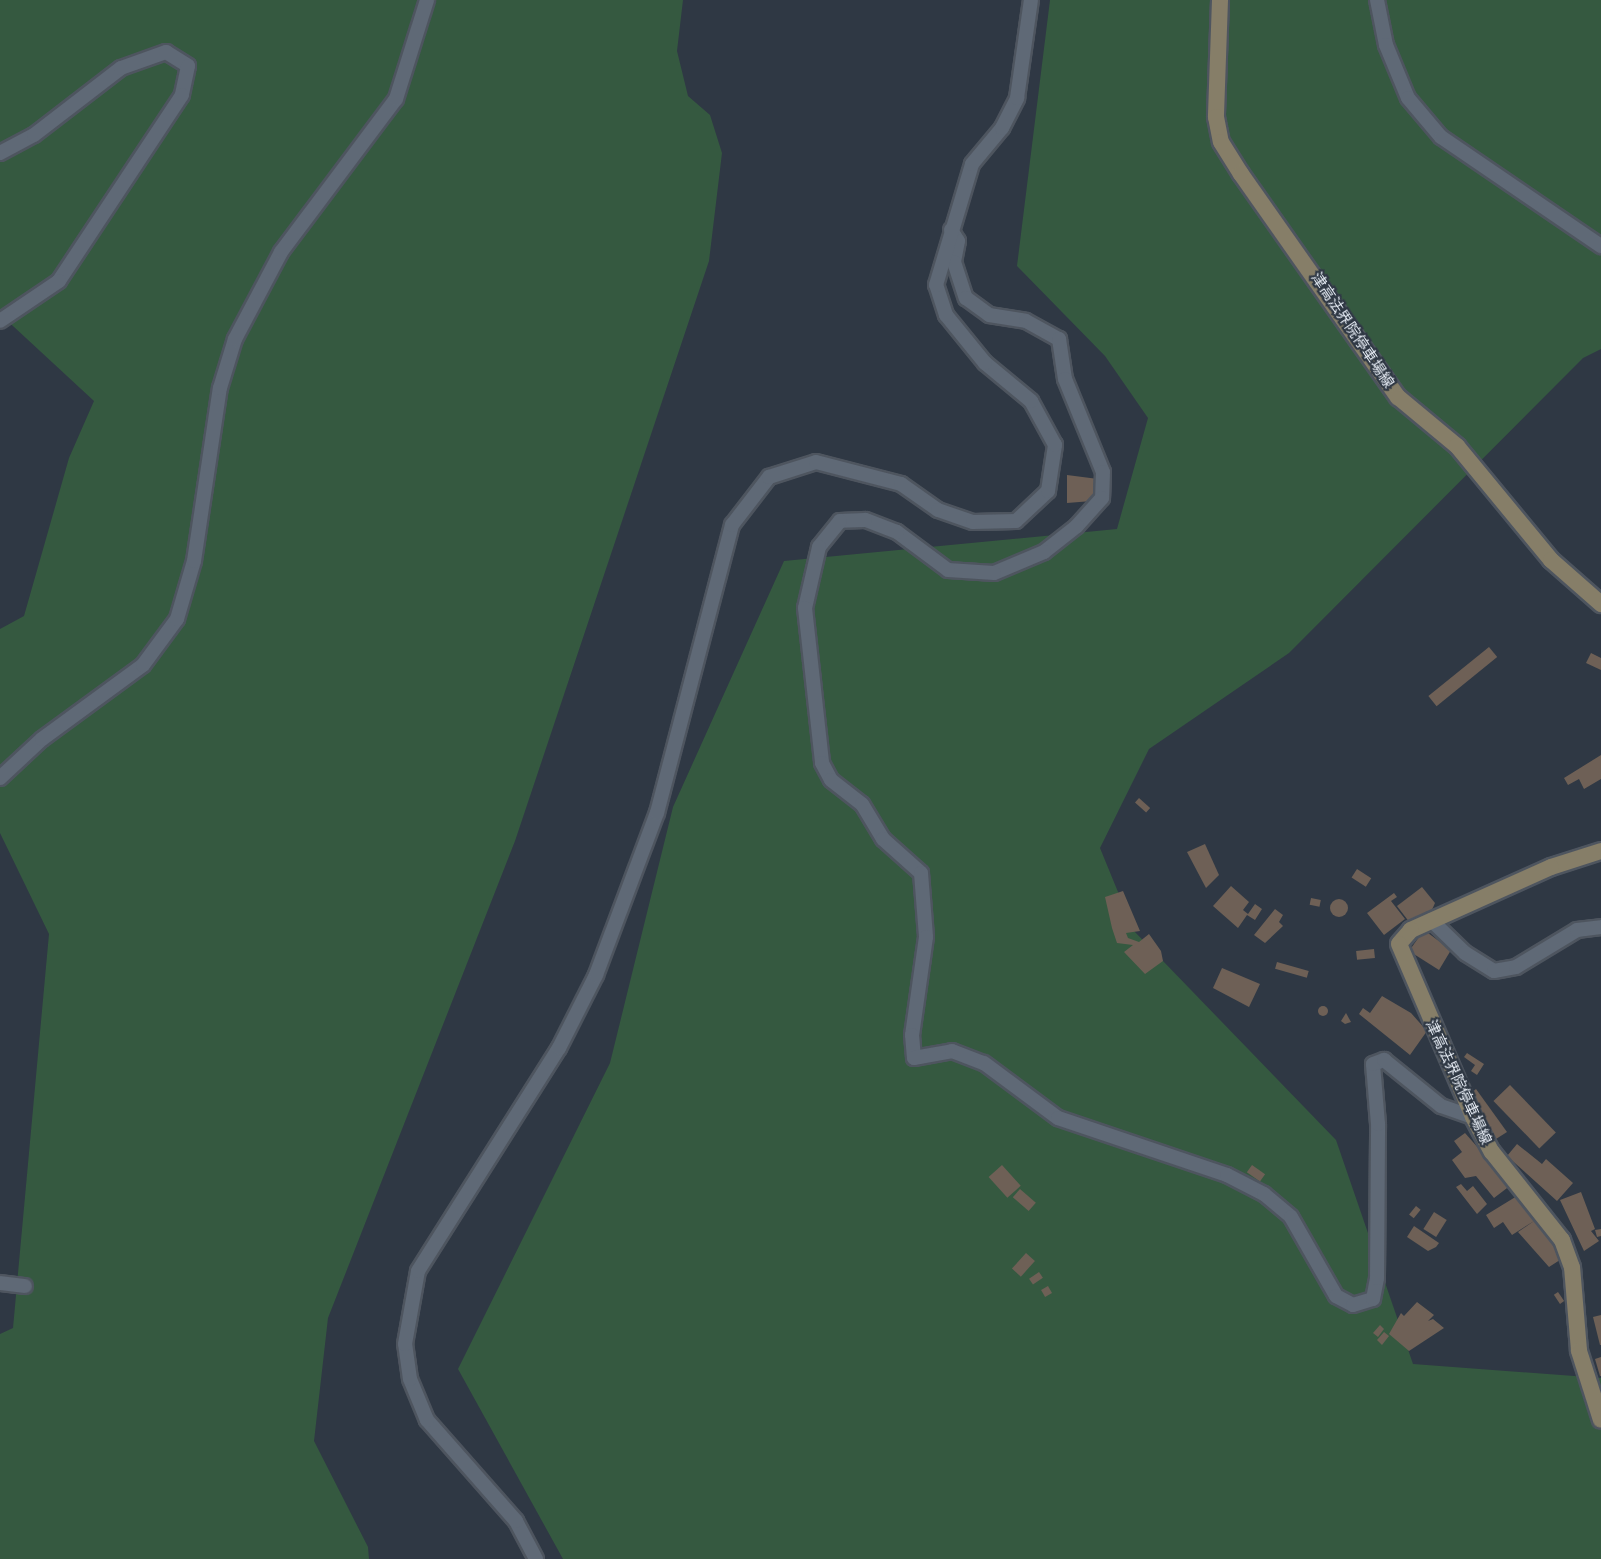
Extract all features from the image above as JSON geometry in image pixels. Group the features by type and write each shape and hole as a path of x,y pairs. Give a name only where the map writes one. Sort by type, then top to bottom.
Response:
{"main road":[{"name":"津高法界院停車場線","path":"1220,0 1216,117 1221,142 1241,174 1398,397 1480,469 1551,561 1601,604"},
{"name":"津高法界院停車場線","path":"1601,851 1551,867 1431,920 1411,930 1399,944 1473,1118 1492,1152 1562,1240 1572,1267 1579,1351 1601,1420"}],"street":[{"path":"0,778 42,739 143,665 177,618 194,561 216,407 235,339 281,252 396,99 427,0"},
{"path":"536,1559 516,1521 427,1420 410,1379 405,1344 418,1271 560,1048 596,975 657,813 732,525 769,477 816,462 901,484 938,510 973,522 1016,521 1048,491 1055,445 1031,400 986,363 946,315 936,285 972,164 1002,128 1017,98 1031,0"},
{"path":"1377,0 1386,45 1408,98 1441,137 1601,246"},
{"path":"0,153 34,135 121,68 166,52 188,66 182,95 59,280 0,321"},
{"path":"951,230 958,240 954,262 966,298 989,315 1026,321 1059,339 1065,379 1103,472 1102,498 1077,526 1044,552 994,573 948,570 897,532 865,520 840,521 819,547 804,608 822,763 831,780 862,804 883,839 921,873 926,937 912,1035 914,1058 952,1051 984,1063 1058,1118 1227,1175 1264,1194 1292,1217 1336,1296 1353,1305 1373,1299 1377,1278 1378,1124 1373,1064 1384,1060 1441,1106 1473,1118"},
{"path":"1431,920 1465,953 1494,971 1516,967 1578,930 1601,927"},
{"path":"0,1283 25,1286"}],"green space":[{"path":"0,0 683,0 677,51 688,96 710,115 722,153 709,261 515,841 328,1318 314,1441 368,1547 369,1559 0,1559 0,1334 13,1328 49,934 0,833 0,629 24,616 69,458 94,401 0,314"},
{"path":"1050,0 1601,0 1601,349 1583,358 1289,653 1149,749 1100,848 1134,931 1336,1140 1413,1364 1601,1378 1601,1559 563,1559 458,1369 610,1063 673,807 784,561 1117,529 1148,418 1105,356 1017,266"}],"building":[{"path":"1067,475 1098,479 1092,501 1067,503"},
{"path":"1489,647 1497,657 1437,706 1428,696"},
{"path":"1591,653 1601,658 1601,670 1586,663"},
{"path":"1601,755 1601,779 1584,789 1579,779 1568,785 1564,778"},
{"path":"1139,798 1150,808 1146,812 1135,802"},
{"path":"1205,844 1219,875 1206,888 1187,852"},
{"path":"1357,869 1371,878 1366,887 1352,877"},
{"path":"1231,886 1249,902 1243,910 1248,914 1255,904 1262,909 1255,920 1247,915 1238,928 1213,906"},
{"path":"1422,887 1435,903 1431,912 1410,923 1397,906"},
{"path":"1123,891 1140,931 1126,933 1128,938 1139,942 1149,934 1161,951 1163,961 1145,974 1124,952 1133,945 1117,943 1112,928 1105,897"},
{"path":"1394,893 1397,897 1391,901 1405,919 1384,935 1367,913"},
{"path":"1311,898 1321,900 1319,907 1310,905"},
{"path":"1339,899 1345,902 1348,908 1345,914 1339,917 1333,914 1330,908 1333,902"},
{"path":"1275,909 1283,915 1279,922 1283,926 1265,943 1254,935"},
{"path":"1424,930 1451,950 1439,970 1409,951"},
{"path":"1374,949 1375,958 1357,960 1356,951"},
{"path":"1277,962 1309,971 1307,978 1275,969"},
{"path":"1222,968 1260,984 1249,1007 1213,988"},
{"path":"1382,996 1411,1013 1427,1031 1410,1055 1359,1014 1363,1008 1370,1013"},
{"path":"1323,1006 1328,1011 1323,1016 1318,1011"},
{"path":"1346,1013 1351,1022 1345,1024 1341,1021"},
{"path":"1467,1053 1484,1064 1477,1075 1471,1071 1475,1065 1464,1057"},
{"path":"1510,1085 1556,1132 1539,1148 1493,1101"},
{"path":"1476,1089 1507,1132 1496,1139 1470,1094"},
{"path":"1465,1133 1511,1185 1494,1198 1476,1176 1465,1178 1452,1160 1462,1152 1454,1141"},
{"path":"1517,1144 1542,1164 1546,1159 1573,1183 1557,1201 1507,1156"},
{"path":"1002,1165 1021,1186 1007,1198 989,1177"},
{"path":"1252,1165 1265,1174 1260,1182 1247,1172"},
{"path":"1461,1184 1467,1191 1473,1186 1487,1204 1477,1214 1456,1187"},
{"path":"1020,1189 1036,1203 1029,1211 1013,1197"},
{"path":"1581,1192 1595,1229 1591,1231 1599,1241 1584,1251 1560,1200"},
{"path":"1517,1196 1563,1258 1549,1267 1518,1232 1534,1221 1512,1235 1503,1222 1494,1228 1486,1215"},
{"path":"1416,1206 1421,1210 1414,1218 1409,1215"},
{"path":"1434,1212 1447,1220 1436,1237 1423,1229"},
{"path":"1414,1226 1439,1243 1436,1247 1428,1251 1407,1237"},
{"path":"1601,1229 1601,1236 1597,1237 1595,1230"},
{"path":"1026,1253 1035,1261 1021,1277 1012,1269"},
{"path":"1039,1272 1043,1278 1033,1285 1029,1279"},
{"path":"1048,1286 1052,1293 1045,1297 1041,1290"},
{"path":"1558,1292 1564,1301 1560,1304 1554,1295"},
{"path":"1417,1302 1434,1315 1428,1321 1433,1319 1444,1328 1409,1351 1389,1334 1401,1313 1404,1316"},
{"path":"1601,1315 1601,1345 1600,1345 1593,1317"},
{"path":"1380,1325 1384,1329 1378,1337 1373,1333"},
{"path":"1384,1332 1389,1336 1382,1345 1377,1340"},
{"path":"1601,1357 1601,1376 1600,1376 1595,1359"}]}
